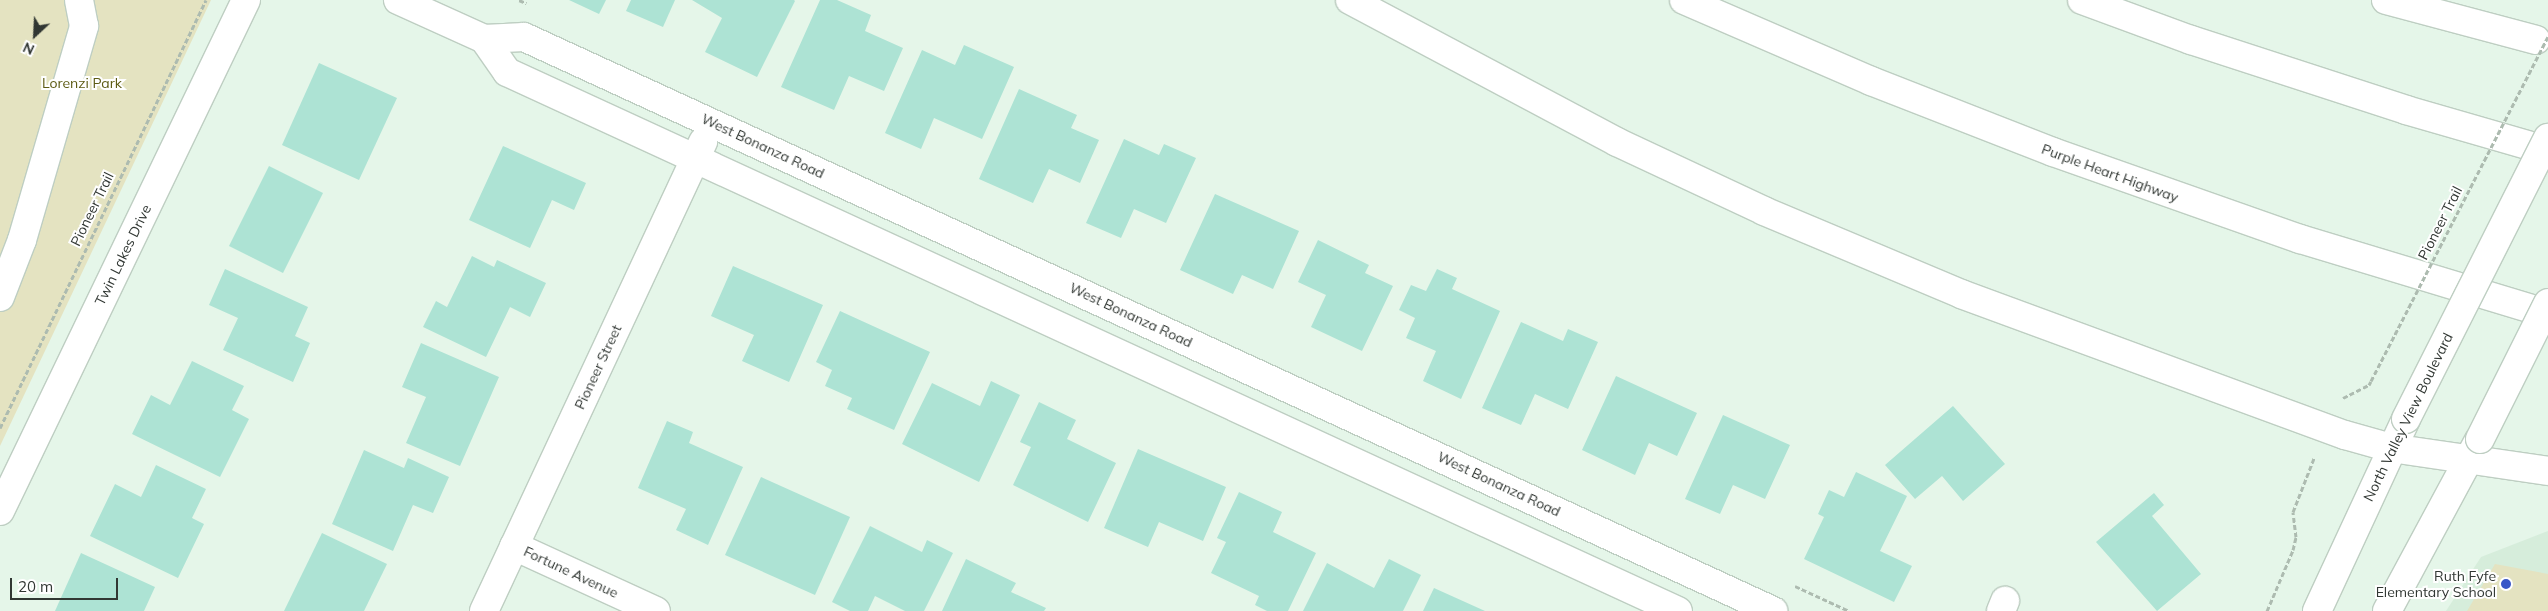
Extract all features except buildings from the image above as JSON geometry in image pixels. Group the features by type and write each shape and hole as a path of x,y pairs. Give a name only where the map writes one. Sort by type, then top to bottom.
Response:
{"main road":[{"path":"0,297 22,240 84,26 79,0"},
{"name":"Twin Lakes Drive","path":"0,511 246,0"},
{"name":"West Bonanza Road","path":"398,0 484,40 524,37 1773,611"},
{"path":"1350,0 1599,133 1834,242 2022,317 2325,428 2391,448 2475,448 2548,471"},
{"name":"Purple Heart Highway","path":"1684,0 1871,81 2053,152 2300,239 2548,314"},
{"path":"2082,0 2191,40 2406,110 2548,151"},
{"path":"2386,0 2542,38"},
{"name":"West Bonanza Road","path":"484,40 507,72 1678,611"},
{"name":"Pioneer Street","path":"484,611 712,123"},
{"name":"North Valley View Boulevard","path":"2317,611 2391,448 2548,138"},
{"path":"1060,326 1075,290"},
{"path":"2387,611 2475,448 2548,304"},
{"name":"Fortune Avenue","path":"514,546 656,611"}],"path":[{"name":"Pioneer Trail","path":"0,428 206,0"},
{"name":"Pioneer Trail","path":"2335,402 2369,385 2542,38"},
{"path":"2267,611 2293,550 2296,537 2293,512"}],"shaded area":[{"name":"Ruth Fyfe Elementary School","path":"2548,531 2548,611 2446,611 2481,557"}],"green space":[{"name":"Lorenzi Park","path":"0,0 211,0 0,446"},
{"path":"2495,564 2548,574 2548,611 2467,611"}],"place":[{"name":"Ruth Fyfe Elementary School","path":"2506,584"}]}
